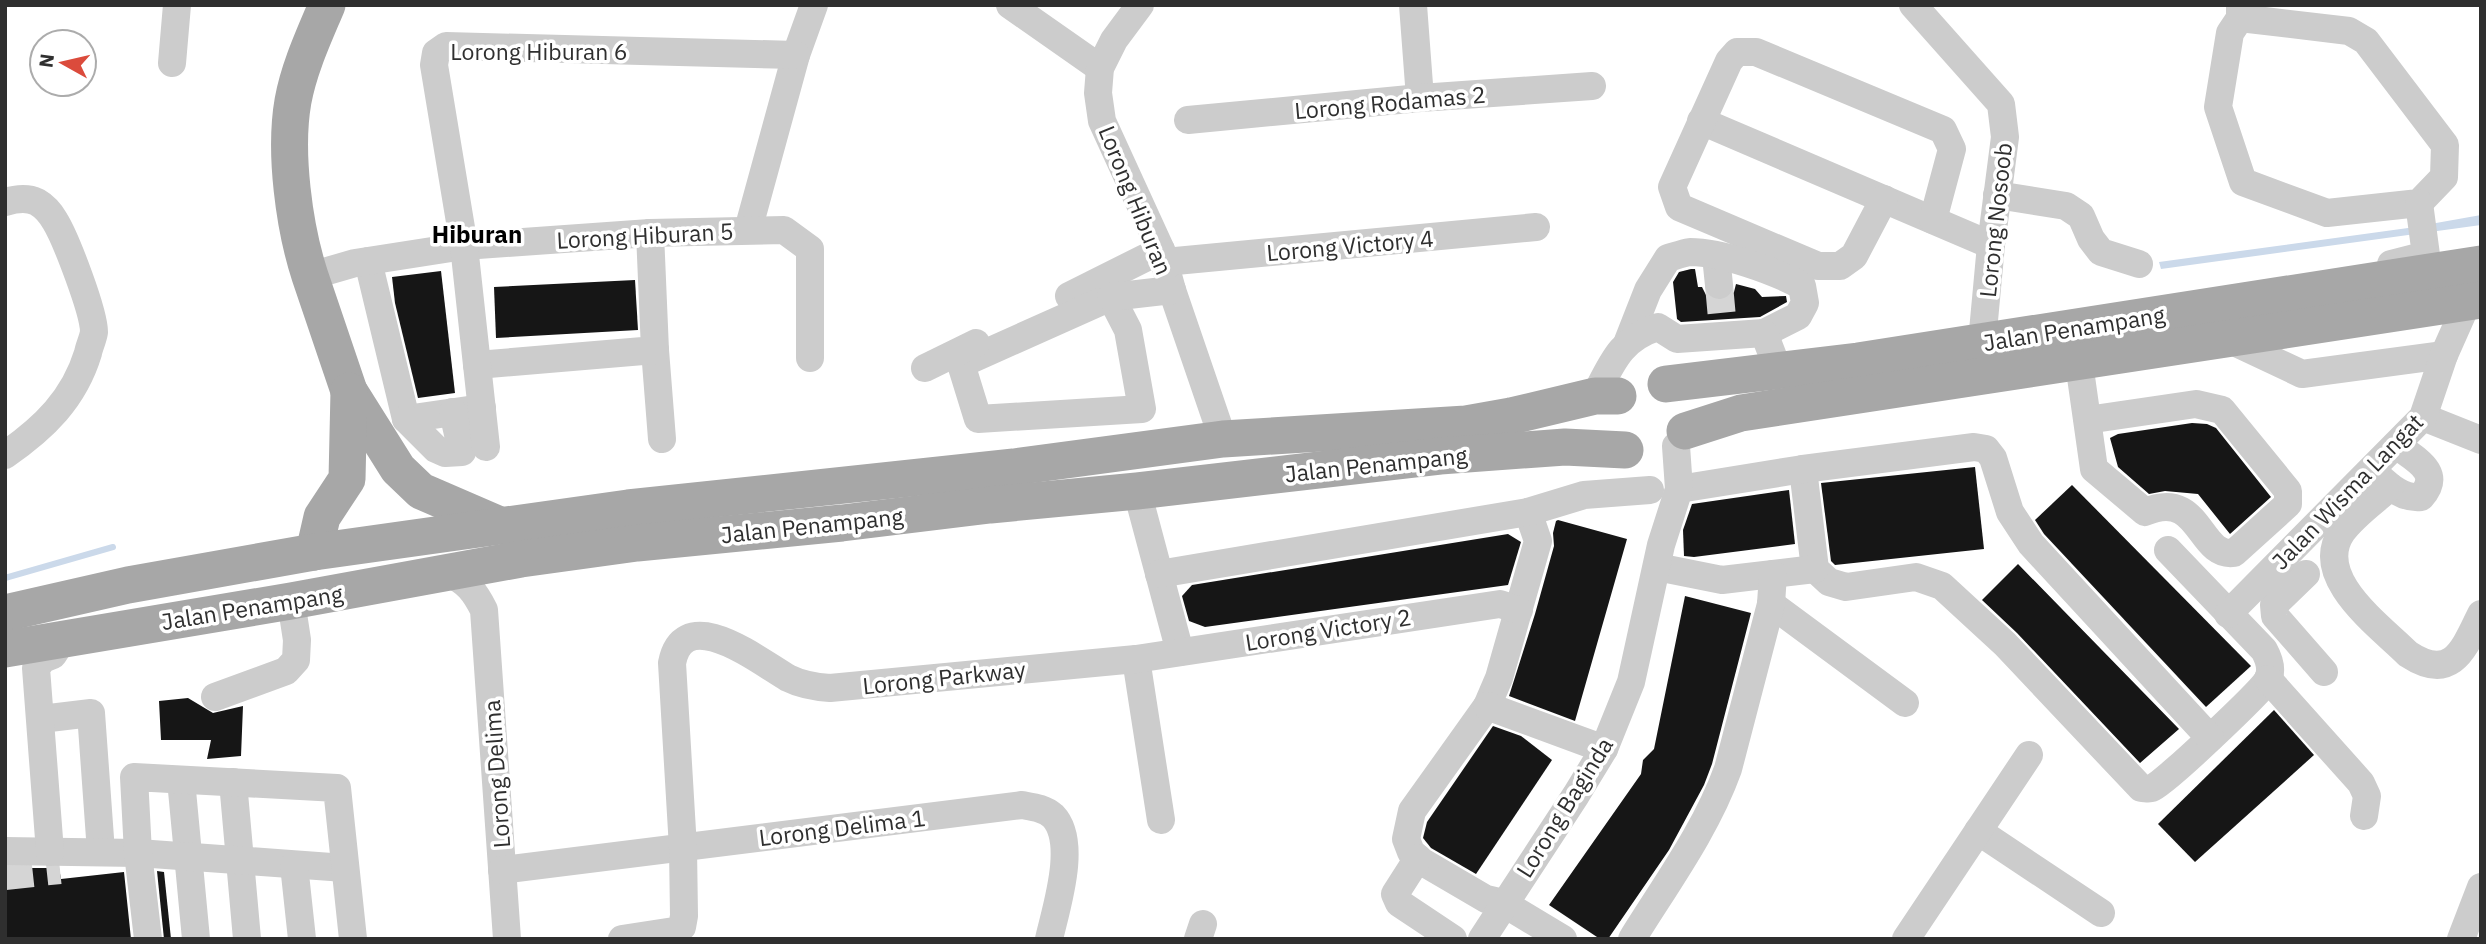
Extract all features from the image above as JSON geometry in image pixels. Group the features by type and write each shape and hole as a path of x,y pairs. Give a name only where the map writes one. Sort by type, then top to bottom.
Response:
{"main road":[{"path":"327,5 307,51 293,102 290,176 310,276 349,391 398,469 421,491 503,526"},
{"name":"Jalan Penampang","path":"1666,384 1779,372 2263,300 2473,281"},
{"name":"Jalan Penampang","path":"1681,438 1741,413 2228,339 2473,281"},
{"path":"1649,380 1666,384 1679,396 1687,413 1681,438 1664,454 1650,458 1630,453 1615,439 1611,409 1606,396 1632,384 1649,380"},
{"path":"347,479 349,391"},
{"name":"Jalan Penampang","path":"5,613 128,585 314,552 628,508 964,472 1223,439 1466,424 1606,396"},
{"name":"Jalan Penampang","path":"5,649 521,559 637,543 1466,454 1565,447 1630,453"},
{"path":"342,592 323,576 314,552 322,517 347,479 370,467 398,469"},
{"path":"964,472 967,486 972,493 990,505"}],"street":[{"path":"172,62 177,5"},
{"name":"Lorong Hiburan 5","path":"310,276 362,262 464,246 650,233 748,230 796,55 814,5"},
{"path":"1010,5 1100,68"},
{"name":"Lorong Hiburan","path":"1140,5 1114,40 1100,68 1098,93 1102,121 1163,256 1223,439"},
{"path":"1413,5 1420,99"},
{"name":"Lorong Nosoob","path":"1913,5 2001,104 2005,137 1982,342"},
{"path":"2263,300 2426,255 2421,222 2444,177 2445,145 2366,41 2349,32 2240,11 2230,33 2218,107 2243,182 2327,213 2421,222"},
{"name":"Lorong Hiburan 6","path":"464,246 434,65 436,53 446,46 796,55"},
{"path":"1884,199 1854,256 1840,266 1818,266 1679,207 1672,187 1729,61 1737,52 1756,52 1943,130 1952,149 1933,220"},
{"name":"Lorong Rodamas 2","path":"1188,120 1592,86"},
{"path":"1702,121 1991,245"},
{"path":"1997,195 2066,206 2081,216 2091,239 2101,252 2139,264"},
{"path":"5,202 20,198 35,201 55,220 85,296 94,333 85,363 68,399 27,440 5,455"},
{"name":"Lorong Victory 4","path":"1163,256 1536,228"},
{"path":"748,230 784,230 810,249 810,358"},
{"path":"650,233 662,439"},
{"path":"464,246 486,447"},
{"path":"1606,396 1614,359 1628,341 1648,290 1668,258 1689,252 1716,256 1778,273 1802,286 1805,303 1798,316 1764,333 1724,333 1677,339 1658,327 1640,333 1628,341"},
{"path":"925,368 1163,256"},
{"path":"1716,256 1719,285"},
{"path":"362,262 406,419 436,449 445,453 462,452 453,412"},
{"name":"Jalan Wisma Langat","path":"2228,614 2381,479 2396,445 2423,417 2473,281"},
{"path":"1111,297 1128,330 1142,409 978,419 961,364 1111,297 1172,290"},
{"path":"1764,333 1779,372"},
{"path":"2228,339 2302,374 2444,355"},
{"path":"477,365 656,350"},
{"path":"2079,363 2087,420 2094,469 2145,512 2159,506 2182,510 2219,551 2234,553 2288,504 2288,491 2222,410 2196,404 2087,420"},
{"path":"406,419 482,408"},
{"path":"2423,417 2481,440"},
{"name":"Lorong Baginda","path":"1482,939 1604,749 1631,682 1659,556 1679,489 1681,438"},
{"path":"2396,445 2426,468 2430,478 2429,488 2421,497 2410,498 2381,479 2343,530 2335,546 2333,561 2341,585 2408,654 2421,662 2434,665 2447,664 2457,658 2481,614"},
{"path":"1679,489 1803,469 1974,447 1986,449 1993,458 2010,513 2031,544 2210,738"},
{"name":"Lorong Baginda","path":"1630,453 1650,490 1659,556"},
{"path":"1803,469 1815,569 1829,582 1846,587 1916,577 1942,586 2006,644 2141,788 2153,788 2165,780 2210,738 2269,674 2285,667 2317,663 2275,616 2273,610 2274,605 2306,574"},
{"path":"1159,574 1528,512 1584,495 1650,490"},
{"path":"1137,491 1180,652"},
{"path":"1528,512 1538,541 1499,678 1487,706 1412,811 1406,839 1411,852 1418,858 1486,899 1503,903 1563,939"},
{"path":"2168,550 2264,650 2270,663 2269,674 2361,783 2367,796 2364,817"},
{"path":"1659,556 1722,580 1815,569"},
{"path":"484,610 498,581 521,559"},
{"path":"448,573 467,583 475,591 484,610"},
{"path":"1632,939 1705,822 1720,792 1771,604 1773,574"},
{"path":"215,696 286,671 296,660 297,640 291,601"},
{"name":"Lorong Victory 2","path":"1136,659 1500,604 1519,610"},
{"path":"1771,604 1905,703"},
{"name":"Lorong Delima","path":"484,610 507,939"},
{"name":"Lorong Parkway","path":"683,848 672,675 674,652 681,642 695,636 727,642 802,684 830,688 1136,659"},
{"path":"64,638 53,655 43,659 36,668 41,719 72,857"},
{"path":"1136,659 1161,820"},
{"path":"1487,706 1604,749"},
{"path":"41,719 91,713 72,857"},
{"path":"1906,939 2029,755"},
{"path":"148,939 138,853 134,777 337,788 353,939"},
{"path":"181,779 197,939"},
{"path":"233,782 247,939"},
{"name":"Lorong Delima 1","path":"502,870 1022,805 1040,808 1051,814 1059,824 1065,850 1063,877 1049,939"},
{"path":"1978,831 2102,912"},
{"path":"622,939 674,931 682,927 683,848"},
{"path":"5,851 72,857 138,853 345,868"},
{"path":"1418,858 1395,894 1396,899 1453,939"},
{"path":"294,864 302,939"},
{"path":"2461,939 2481,887"}],"water":[{"path":"2481,215 2481,225 2161,269 2159,262 2408,228"}],"building":[{"path":"1695,269 1698,287 1702,287 1706,295 1713,300 1720,302 1728,299 1736,284 1755,289 1762,297 1786,296 1787,302 1760,317 1681,322 1677,319 1673,282 1679,272"},
{"path":"441,271 455,393 418,398 395,303 392,277"},
{"path":"635,280 638,330 496,338 494,287"},
{"path":"2192,423 2216,428 2271,497 2230,534 2198,494 2165,491 2149,494 2118,467 2110,438 2118,434"},
{"path":"1975,467 1984,549 1835,565 1831,561 1821,483"},
{"path":"2072,485 2251,666 2206,707 2044,534 2035,520"},
{"path":"1789,490 1795,544 1684,556 1683,530 1692,504"},
{"path":"1558,520 1627,539 1575,721 1509,696 1554,546 1553,533"},
{"path":"1508,534 1521,542 1508,585 1205,627 1189,621 1182,596 1192,585"},
{"path":"2018,564 2179,729 2140,763 2017,633 1982,600"},
{"path":"1685,596 1751,613 1712,764 1704,785 1669,850 1608,939 1600,939 1549,905 1641,774 1643,760 1654,749"},
{"path":"188,698 213,713 243,706 241,756 207,759 211,740 161,740 159,701"},
{"path":"2274,710 2314,755 2195,862 2158,824"},
{"path":"1493,726 1521,736 1552,760 1476,874 1431,848 1423,838 1427,822"},
{"path":"5,868 59,868 61,879 124,872 131,939 5,939"},
{"path":"157,871 164,872 171,939 164,939"}],"waterway":[{"path":"5,578 113,547"}],"tunnel":[{"path":"1719,285 1723,329"},
{"path":"5,876 60,870"}],"district":[{"name":"Hiburan","path":"477,234"}]}
